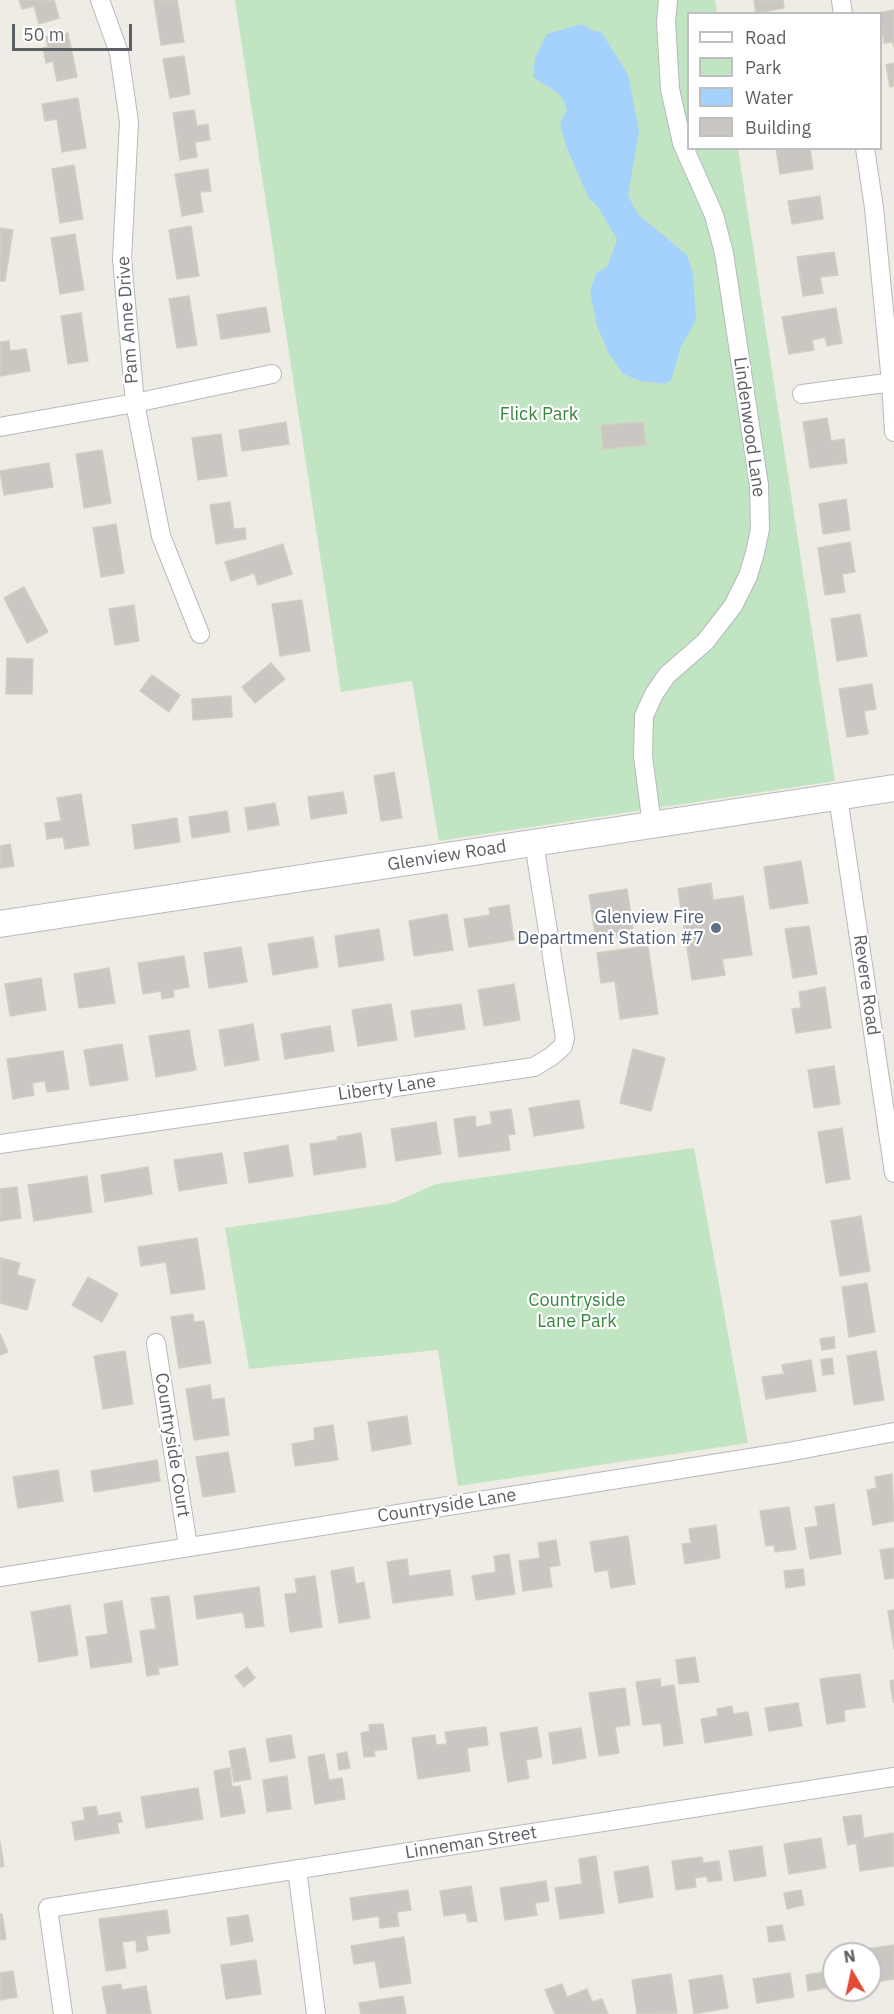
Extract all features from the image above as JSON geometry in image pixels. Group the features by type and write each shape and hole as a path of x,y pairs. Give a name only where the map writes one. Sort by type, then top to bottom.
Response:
{"main road":[{"name":"Glenview Road","path":"0,924 894,788"}],"street":[{"name":"Pam Anne Drive","path":"100,0 119,53 129,122 122,259 135,403 161,536 200,634"},
{"name":"Lindenwood Lane","path":"652,825 643,756 644,716 654,694 667,675 705,642 733,606 748,576 760,529 759,485 724,253 714,215 682,143 670,89 666,22 668,0"},
{"path":"865,150 874,208 892,382 894,432"},
{"path":"0,427 135,403 272,374"},
{"path":"802,394 892,382"},
{"name":"Revere Road","path":"838,797 891,1138 894,1173"},
{"name":"Liberty Lane","path":"0,1144 534,1067 563,1046 565,1038 534,843"},
{"name":"Countryside Court","path":"156,1343 188,1546"},
{"name":"Countryside Lane","path":"0,1577 788,1452 894,1432"},
{"name":"Linneman Street","path":"63,2014 48,1908 894,1777"},
{"path":"297,1869 316,2014"}],"green space":[{"name":"Flick Park","path":"235,0 715,0 717,12 687,12 687,150 738,150 835,781 439,841 412,681 341,692"},
{"name":"Countryside Lane Park","path":"694,1148 748,1443 458,1486 438,1350 249,1369 225,1228 393,1203 436,1184"}],"water":[{"path":"582,24 591,30 601,32 628,74 639,131 628,196 639,215 687,255 693,273 696,320 681,347 671,380 664,384 641,381 623,374 608,352 597,326 590,291 596,273 607,267 617,239 598,207 588,197 566,146 560,123 567,110 564,101 558,93 533,77 535,58 547,34"}],"building":[{"path":"19,0 54,0 59,18 39,24 34,6 22,9"},
{"path":"154,0 177,0 184,42 161,45"},
{"path":"754,0 783,0 784,8 756,12"},
{"path":"894,10 894,47 893,42 884,43 882,12"},
{"path":"68,33 77,77 57,81 53,61 46,63 43,48 48,47 46,37"},
{"path":"184,56 190,94 170,98 163,59"},
{"path":"894,63 894,86 890,87 886,65"},
{"path":"78,98 86,148 62,152 57,119 45,121 42,104"},
{"path":"194,110 197,126 208,124 210,140 195,142 197,157 180,160 173,113"},
{"path":"776,150 810,150 813,169 780,174"},
{"path":"74,165 83,219 60,223 52,169"},
{"path":"208,169 211,191 200,192 203,212 182,216 175,174"},
{"path":"820,196 823,219 792,224 788,201"},
{"path":"191,226 199,276 177,279 169,230"},
{"path":"0,228 13,230 5,281 0,281"},
{"path":"75,234 84,290 60,294 51,238"},
{"path":"834,252 838,275 820,277 823,293 803,296 797,257"},
{"path":"189,296 197,345 177,348 169,299"},
{"path":"266,307 270,332 221,339 217,315"},
{"path":"836,308 842,343 827,346 825,337 812,340 814,350 789,354 782,317"},
{"path":"81,313 88,361 68,364 61,316"},
{"path":"9,341 10,351 26,349 30,371 0,376 0,342"},
{"path":"827,418 831,441 844,439 847,463 810,468 803,422"},
{"path":"286,422 289,444 242,451 239,430"},
{"path":"643,422 646,445 603,449 601,425"},
{"path":"221,434 227,476 198,480 192,438"},
{"path":"102,450 111,503 84,508 76,454"},
{"path":"49,463 53,487 4,495 0,471"},
{"path":"846,499 850,530 823,534 819,504"},
{"path":"230,502 234,529 245,528 246,539 216,544 210,505"},
{"path":"116,524 124,573 101,577 93,528"},
{"path":"850,542 855,572 842,574 845,592 825,595 818,548"},
{"path":"283,544 292,574 258,585 254,573 231,581 225,562"},
{"path":"24,587 48,632 27,643 4,598"},
{"path":"302,600 310,651 280,656 272,604"},
{"path":"134,605 139,641 115,645 109,609"},
{"path":"860,614 867,656 837,661 831,619"},
{"path":"7,658 33,659 32,694 6,694"},
{"path":"271,663 285,679 255,703 242,687"},
{"path":"152,675 180,695 169,712 140,691"},
{"path":"872,684 876,709 864,711 868,734 847,737 839,689"},
{"path":"231,696 232,717 193,720 192,699"},
{"path":"394,772 402,818 381,821 374,776"},
{"path":"343,792 347,813 311,819 308,797"},
{"path":"81,794 89,845 65,849 63,837 47,839 45,823 61,821 57,798"},
{"path":"275,803 279,825 248,830 245,808"},
{"path":"227,811 230,832 192,838 189,817"},
{"path":"177,818 180,842 135,849 132,825"},
{"path":"10,844 14,866 0,868 0,846"},
{"path":"801,861 808,903 770,909 764,867"},
{"name":"Glenview Fire Department Station #7","path":"711,883 713,900 743,896 752,955 722,959 725,975 692,980 678,889"},
{"path":"627,889 634,934 596,940 589,895"},
{"path":"509,905 514,940 469,947 464,919 490,915 489,908"},
{"path":"447,914 453,950 414,956 409,921"},
{"path":"809,926 817,974 793,978 785,929"},
{"path":"379,929 384,960 339,967 335,936"},
{"path":"313,937 318,967 273,975 268,944"},
{"path":"648,946 658,1014 620,1019 615,981 601,983 597,953"},
{"path":"241,947 247,982 209,988 204,953"},
{"path":"184,956 189,987 173,990 174,997 162,999 161,991 143,994 138,963"},
{"path":"109,968 115,1003 79,1008 74,974"},
{"path":"41,978 46,1010 10,1016 5,984"},
{"path":"514,984 520,1020 484,1026 478,990"},
{"path":"825,987 831,1028 796,1033 792,1009 801,1008 799,992"},
{"path":"391,1004 397,1040 358,1046 352,1010"},
{"path":"461,1004 465,1029 415,1037 411,1011"},
{"path":"253,1024 259,1060 225,1066 219,1030"},
{"path":"330,1026 334,1051 285,1059 281,1034"},
{"path":"189,1030 196,1070 156,1077 149,1036"},
{"path":"122,1044 128,1080 90,1086 84,1050"},
{"path":"633,1049 665,1058 651,1111 620,1103"},
{"path":"63,1051 69,1089 47,1092 45,1081 32,1083 34,1095 13,1099 7,1059"},
{"path":"834,1066 840,1104 814,1108 808,1070"},
{"path":"579,1100 584,1128 534,1136 529,1108"},
{"path":"511,1109 515,1134 508,1135 510,1150 459,1157 454,1119 475,1116 476,1127 492,1124 490,1112"},
{"path":"436,1122 441,1154 396,1161 391,1129"},
{"path":"842,1128 850,1179 826,1183 818,1132"},
{"path":"361,1133 366,1167 314,1175 310,1144 338,1140 337,1137"},
{"path":"288,1145 293,1176 249,1183 244,1153"},
{"path":"222,1153 227,1183 179,1191 174,1160"},
{"path":"148,1167 152,1194 105,1202 101,1175"},
{"path":"87,1176 92,1212 34,1221 28,1185"},
{"path":"17,1187 21,1218 0,1221 0,1189"},
{"path":"861,1216 870,1271 840,1276 831,1221"},
{"path":"197,1238 205,1289 171,1294 166,1262 141,1266 138,1247"},
{"path":"0,1258 20,1263 17,1275 35,1280 27,1310 0,1303"},
{"path":"88,1277 118,1294 102,1322 72,1305"},
{"path":"867,1283 875,1332 849,1337 842,1287"},
{"path":"193,1314 194,1322 204,1321 211,1363 179,1368 171,1317"},
{"path":"0,1334 8,1352 0,1355"},
{"path":"834,1337 835,1348 822,1350 820,1339"},
{"path":"125,1351 133,1404 103,1409 94,1356"},
{"path":"876,1351 884,1400 854,1405 847,1356"},
{"path":"832,1358 834,1374 823,1375 821,1360"},
{"path":"811,1360 816,1391 766,1399 762,1377 784,1374 782,1365"},
{"path":"210,1385 212,1400 224,1398 229,1435 194,1440 186,1389"},
{"path":"407,1416 411,1444 372,1451 368,1422"},
{"path":"333,1425 338,1460 295,1466 292,1444 315,1440 314,1428"},
{"path":"228,1452 235,1492 203,1497 196,1457"},
{"path":"157,1460 160,1481 94,1492 91,1471"},
{"path":"58,1470 63,1501 18,1508 13,1477"},
{"path":"892,1474 894,1521 873,1525 867,1490 877,1488 875,1477"},
{"path":"834,1504 841,1554 810,1559 805,1528 818,1526 815,1507"},
{"path":"789,1507 796,1549 775,1552 774,1545 766,1546 760,1511"},
{"path":"716,1525 720,1558 685,1564 682,1544 691,1543 689,1529"},
{"path":"628,1536 635,1584 611,1588 608,1570 595,1572 590,1542"},
{"path":"556,1540 560,1565 549,1567 552,1587 523,1591 519,1561 540,1558 538,1543"},
{"path":"894,1548 894,1578 885,1579 880,1550"},
{"path":"509,1554 515,1594 476,1600 472,1576 496,1572 494,1556"},
{"path":"407,1559 409,1576 450,1570 453,1595 393,1603 387,1562"},
{"path":"353,1567 356,1584 364,1582 370,1618 339,1623 331,1571"},
{"path":"803,1569 805,1585 786,1588 784,1571"},
{"path":"315,1576 322,1627 290,1632 285,1594 297,1593 295,1579"},
{"path":"259,1587 264,1626 246,1628 243,1612 197,1619 194,1596"},
{"path":"169,1596 178,1665 158,1668 159,1674 147,1676 140,1631 156,1629 151,1598"},
{"path":"122,1601 132,1662 91,1668 86,1637 108,1634 104,1604"},
{"path":"70,1605 78,1655 39,1662 31,1612"},
{"path":"894,1610 894,1649 888,1611"},
{"path":"695,1657 699,1682 679,1684 676,1660"},
{"path":"247,1667 255,1678 244,1687 235,1676"},
{"path":"860,1674 865,1707 844,1710 845,1721 827,1724 820,1679"},
{"path":"660,1679 661,1687 674,1685 683,1743 664,1746 661,1723 643,1725 636,1682"},
{"path":"894,1680 894,1702 893,1702 890,1681"},
{"path":"625,1688 630,1725 615,1727 619,1753 599,1756 589,1693"},
{"path":"798,1703 802,1726 769,1731 765,1708"},
{"path":"732,1706 733,1714 748,1712 752,1735 705,1743 701,1719 718,1716 717,1709"},
{"path":"383,1724 387,1749 374,1751 375,1756 364,1757 361,1733 370,1731 369,1725"},
{"path":"486,1727 488,1745 467,1748 470,1771 418,1779 412,1738 435,1735 436,1745 447,1744 445,1732"},
{"path":"537,1727 542,1757 526,1760 529,1778 508,1782 500,1733"},
{"path":"581,1728 586,1758 553,1764 549,1733"},
{"path":"291,1735 295,1758 270,1762 266,1739"},
{"path":"245,1748 251,1779 234,1782 229,1751"},
{"path":"347,1752 350,1768 339,1770 337,1754"},
{"path":"324,1754 329,1780 342,1778 345,1799 315,1804 308,1757"},
{"path":"230,1768 232,1787 240,1786 245,1813 221,1817 214,1771"},
{"path":"287,1776 291,1809 267,1812 263,1780"},
{"path":"198,1788 203,1819 146,1828 141,1797"},
{"path":"96,1806 98,1816 120,1812 122,1822 117,1823 119,1833 75,1840 72,1822 85,1820 83,1808"},
{"path":"861,1815 864,1838 893,1833 894,1866 860,1871 856,1843 848,1845 843,1817"},
{"path":"821,1838 826,1868 789,1874 784,1844"},
{"path":"0,1842 4,1866 0,1867"},
{"path":"762,1846 766,1876 734,1881 729,1851"},
{"path":"596,1856 604,1913 560,1919 555,1888 582,1884 579,1859"},
{"path":"702,1857 703,1863 719,1861 722,1880 708,1882 707,1876 695,1878 696,1887 676,1890 672,1861"},
{"path":"648,1866 653,1897 619,1903 614,1872"},
{"path":"546,1881 549,1901 535,1903 537,1915 505,1920 500,1888"},
{"path":"471,1886 477,1921 468,1922 466,1913 444,1916 440,1891"},
{"path":"408,1890 411,1910 397,1912 399,1926 380,1928 379,1916 353,1920 350,1898"},
{"path":"801,1890 804,1905 787,1909 784,1893"},
{"path":"167,1910 170,1933 146,1936 148,1950 137,1952 136,1940 122,1942 126,1968 106,1971 99,1919"},
{"path":"0,1914 2,1914 6,1939 0,1940"},
{"path":"248,1915 253,1941 231,1945 227,1918"},
{"path":"782,1925 785,1940 769,1942 767,1927"},
{"path":"404,1937 411,1983 380,1988 375,1961 354,1964 351,1946"},
{"path":"894,1945 894,1979 882,1981 882,1947"},
{"path":"256,1960 261,1994 226,1999 221,1965"},
{"path":"13,1971 17,1997 0,2000 0,1973"},
{"path":"822,1972 822,1989 808,1991 806,1975"},
{"path":"790,1973 794,1997 757,2003 753,1979"},
{"path":"671,1974 677,2013 637,2014 632,1980"},
{"path":"722,1975 728,2008 694,2014 689,1980"},
{"path":"121,1984 122,1990 146,1986 151,2014 107,2014 102,1987"},
{"path":"562,1984 567,1997 587,1989 592,2002 602,1999 608,2014 555,2014 545,1990"},
{"path":"403,1996 406,2014 361,2014 359,2003"}],"place":[{"name":"Glenview Fire Department Station #7","path":"716,928"}]}
